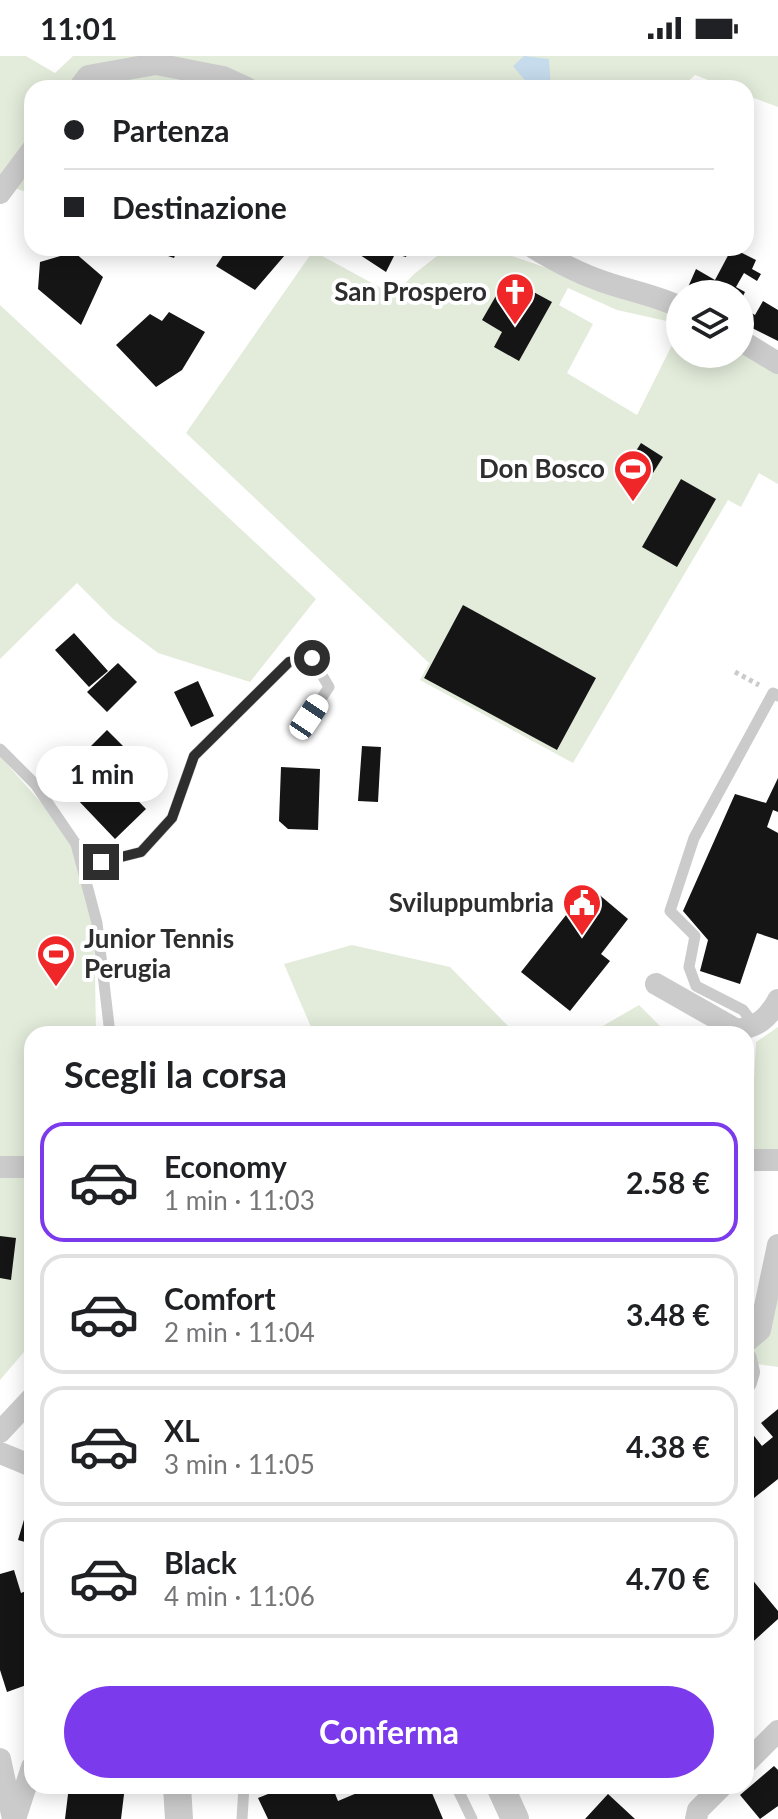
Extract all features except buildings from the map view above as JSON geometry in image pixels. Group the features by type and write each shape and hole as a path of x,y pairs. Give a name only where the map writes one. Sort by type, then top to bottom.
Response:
{"street":[{"path":"85,80 88,76 156,64 230,80"},
{"path":"0,193 24,161"},
{"path":"550,256 598,280 666,300"},
{"path":"754,348 778,363"},
{"path":"656,984 730,1026"},
{"path":"755,1026 771,1014 778,1000"},
{"path":"754,1160 778,1160"},
{"path":"0,1167 24,1167"},
{"path":"754,1335 760,1330 778,1245"},
{"path":"0,1432 24,1406"},
{"path":"0,1453 24,1463"},
{"path":"754,1755 778,1731"},
{"path":"0,1759 14,1819"},
{"path":"14,1819 24,1790"},
{"path":"177,1794 179,1819"},
{"path":"504,1794 515,1819"},
{"path":"697,1814 715,1794"}],"lane":[{"path":"76,844 101,862 141,852 172,818 194,756 289,662 312,658 329,687 309,717"},
{"path":"755,1026 743,1010 696,986 689,967 695,936 670,911 694,838 776,694"},
{"path":"0,749 35,784 76,844 97,923 109,1026"},
{"path":"242,1819 244,1794"},
{"path":"460,1794 472,1819"}],"path":[{"path":"735,672 776,694"}],"green space":[{"path":"0,56 26,56 55,73 73,56 778,56 778,107 754,98 754,80 708,80 695,75 690,80 24,80 24,191 0,183"},
{"path":"310,256 322,256 394,295 437,256 512,256 666,308 666,321 617,310 568,288 559,305 593,324 567,373 637,415 666,357 666,368 754,368 754,357 778,372 778,484 759,473 741,507 728,500 573,763 420,680 429,663 186,433","holes":["497,294 518,305 494,347 502,332 483,320","464,606 596,678 557,750 424,677"]},
{"path":"0,305 316,599 250,682 158,653 113,619 77,583 0,659"},
{"name":"Junior Tennis Perugia","path":"0,756 68,833 94,909 96,1026 24,1026 24,1161 0,1161"},
{"path":"352,945 450,967 508,1026 311,1026 284,964"},
{"path":"639,1005 660,1026 603,1026"},
{"path":"778,1027 778,1152 754,1152 756,1042"},
{"path":"0,1178 24,1178 24,1352 0,1380"},
{"path":"778,1275 778,1367 756,1364 754,1339"}],"water":[{"path":"524,56 549,59 550,80 525,80 513,66"}],"place":[{"name":"San Prospero","path":"515,326"},
{"name":"Don Bosco","path":"633,503"},
{"name":"Sviluppumbria","path":"582,937"},
{"name":"Junior Tennis Perugia","path":"56,988"}],"route":[{"path":"101,862 141,852 172,818 194,756 289,662 312,658"}]}
